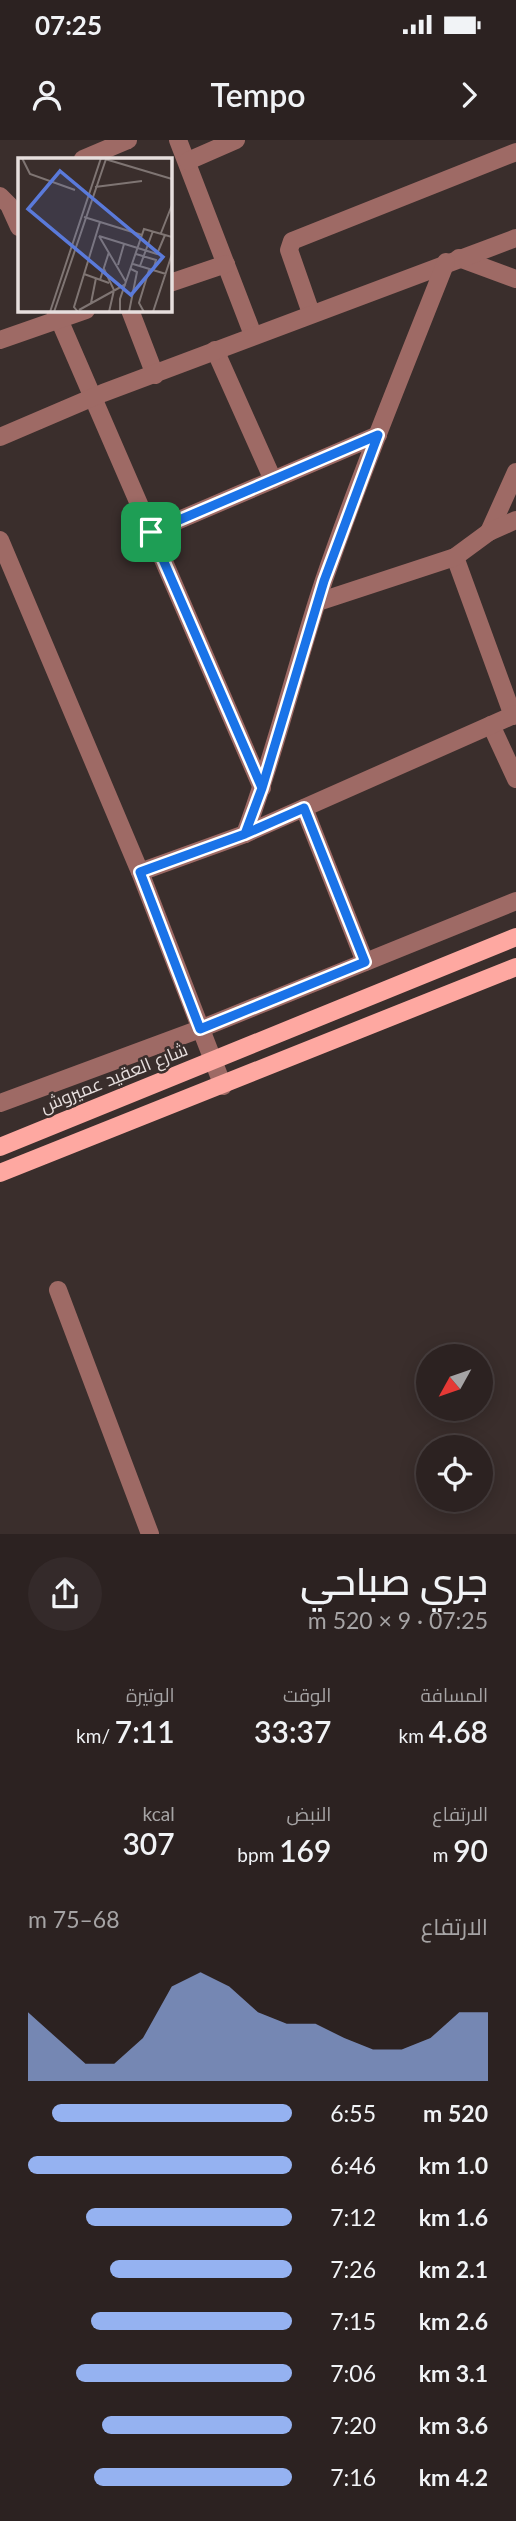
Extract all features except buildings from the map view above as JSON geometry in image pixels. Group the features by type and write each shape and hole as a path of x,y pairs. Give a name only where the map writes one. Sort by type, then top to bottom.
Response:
{"main road":[{"name":"شارع العقيد عميروش","path":"0,1147 516,937"},
{"path":"0,1173 516,967"}],"street":[{"path":"85,158 128,140"},
{"path":"178,140 253,335"},
{"path":"188,162 236,140"},
{"path":"312,313 289,250 292,241 516,152"},
{"path":"0,196 9,205 18,225"},
{"path":"0,437 93,397 253,335 516,238"},
{"path":"453,260 516,279"},
{"path":"245,834 262,788 318,602 378,435 453,260"},
{"path":"172,282 226,264"},
{"path":"131,312 155,375"},
{"path":"0,340 57,314 262,788"},
{"path":"215,351 273,480"},
{"path":"151,532 378,435"},
{"path":"489,532 516,472"},
{"path":"318,602 455,557 489,532 516,520"},
{"path":"0,540 140,872 223,1086"},
{"path":"140,872 245,834 515,715 455,557"},
{"path":"491,725 516,779"},
{"path":"304,808 365,962"},
{"path":"0,1103 200,1029 516,901"},
{"path":"58,1290 150,1534"}],"route":[{"path":"151,532 262,788 245,834 140,872 200,1029 365,962 304,808 245,834 262,788 324,581 378,435 151,532"}]}
